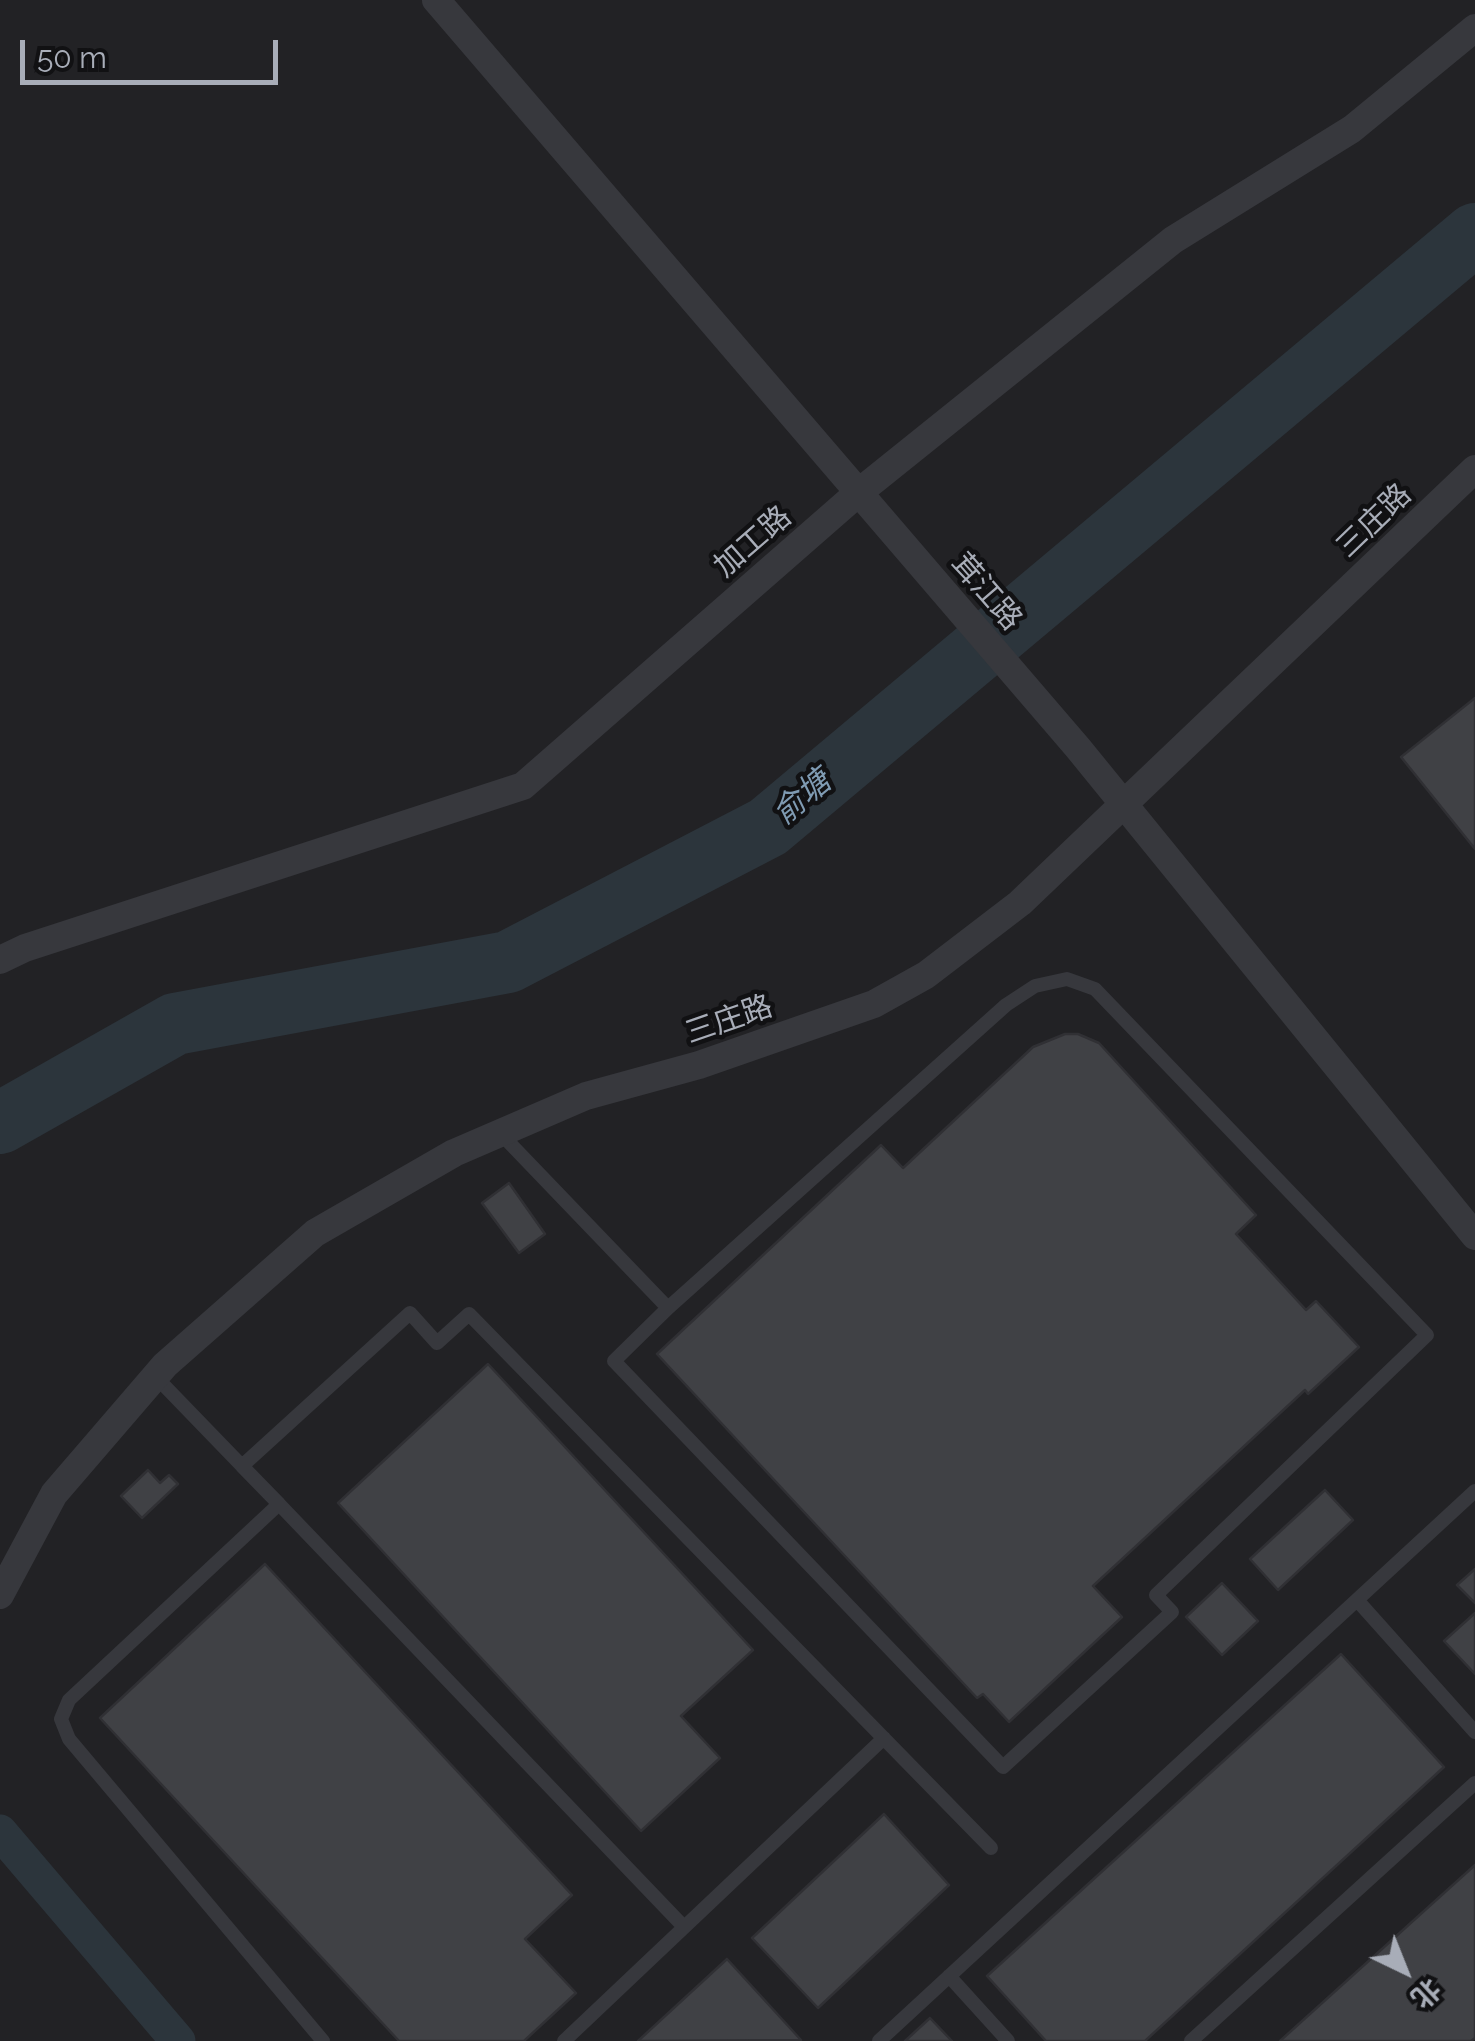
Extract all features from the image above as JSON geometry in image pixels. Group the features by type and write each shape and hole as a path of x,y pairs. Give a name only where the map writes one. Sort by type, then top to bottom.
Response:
{"street":[{"name":"茸江路","path":"436,0 1078,748 1475,1236"},
{"name":"加工路","path":"0,960 25,948 523,786 858,493 1173,240 1352,129 1475,28"},
{"name":"三庄路","path":"0,1595 54,1494 154,1376 314,1233 454,1153 500,1132 586,1096 699,1065 874,1004 926,975 1020,903 1475,469"}],"lane":[{"path":"1066,979 1095,989 1427,1335 1156,1595 1172,1612 1003,1768 614,1361 668,1308 1006,1005 1035,986 1066,979"},
{"path":"500,1132 668,1308"},
{"path":"242,1466 410,1313 437,1343 469,1314 991,1848"},
{"path":"154,1376 684,1927"},
{"path":"879,2041 1475,1491"},
{"path":"279,1504 69,1700 61,1719 69,1739 323,2041"},
{"path":"1357,1600 1475,1732"},
{"path":"564,2041 884,1738"},
{"path":"1191,2041 1475,1783"},
{"path":"949,1976 1008,2041"}],"shaded area":[{"path":"0,0 1475,0 1475,2041 0,2041"}],"building":[{"path":"1475,698 1475,849 1401,757"},
{"path":"1065,1034 1078,1034 1099,1043 1256,1215 1236,1234 1306,1310 1316,1301 1359,1347 1308,1394 1305,1390 1093,1586 1122,1617 1009,1722 983,1694 977,1698 657,1354 881,1145 903,1168 1033,1047"},
{"path":"509,1183 545,1234 519,1253 482,1203"},
{"path":"488,1364 753,1650 681,1716 720,1758 641,1831 338,1503"},
{"path":"148,1470 160,1483 169,1475 178,1484 142,1518 121,1496"},
{"path":"1325,1490 1353,1520 1278,1590 1250,1559"},
{"path":"265,1564 572,1895 525,1939 576,1993 524,2041 399,2041 100,1718"},
{"path":"1475,1569 1475,1603 1457,1585"},
{"path":"1222,1583 1258,1621 1222,1655 1186,1617"},
{"path":"1475,1613 1475,1674 1444,1641"},
{"path":"1341,1654 1444,1767 1145,2041 1046,2041 987,1976"},
{"path":"884,1814 949,1885 818,2008 752,1938"},
{"path":"1475,1865 1475,2038 1280,2041"},
{"path":"727,1959 801,2040 638,2041"},
{"path":"930,2018 952,2041 905,2041"}],"waterway":[{"name":"俞塘","path":"0,1123 175,1024 508,962 768,827 1475,234"},
{"path":"0,1832 178,2041"}]}
